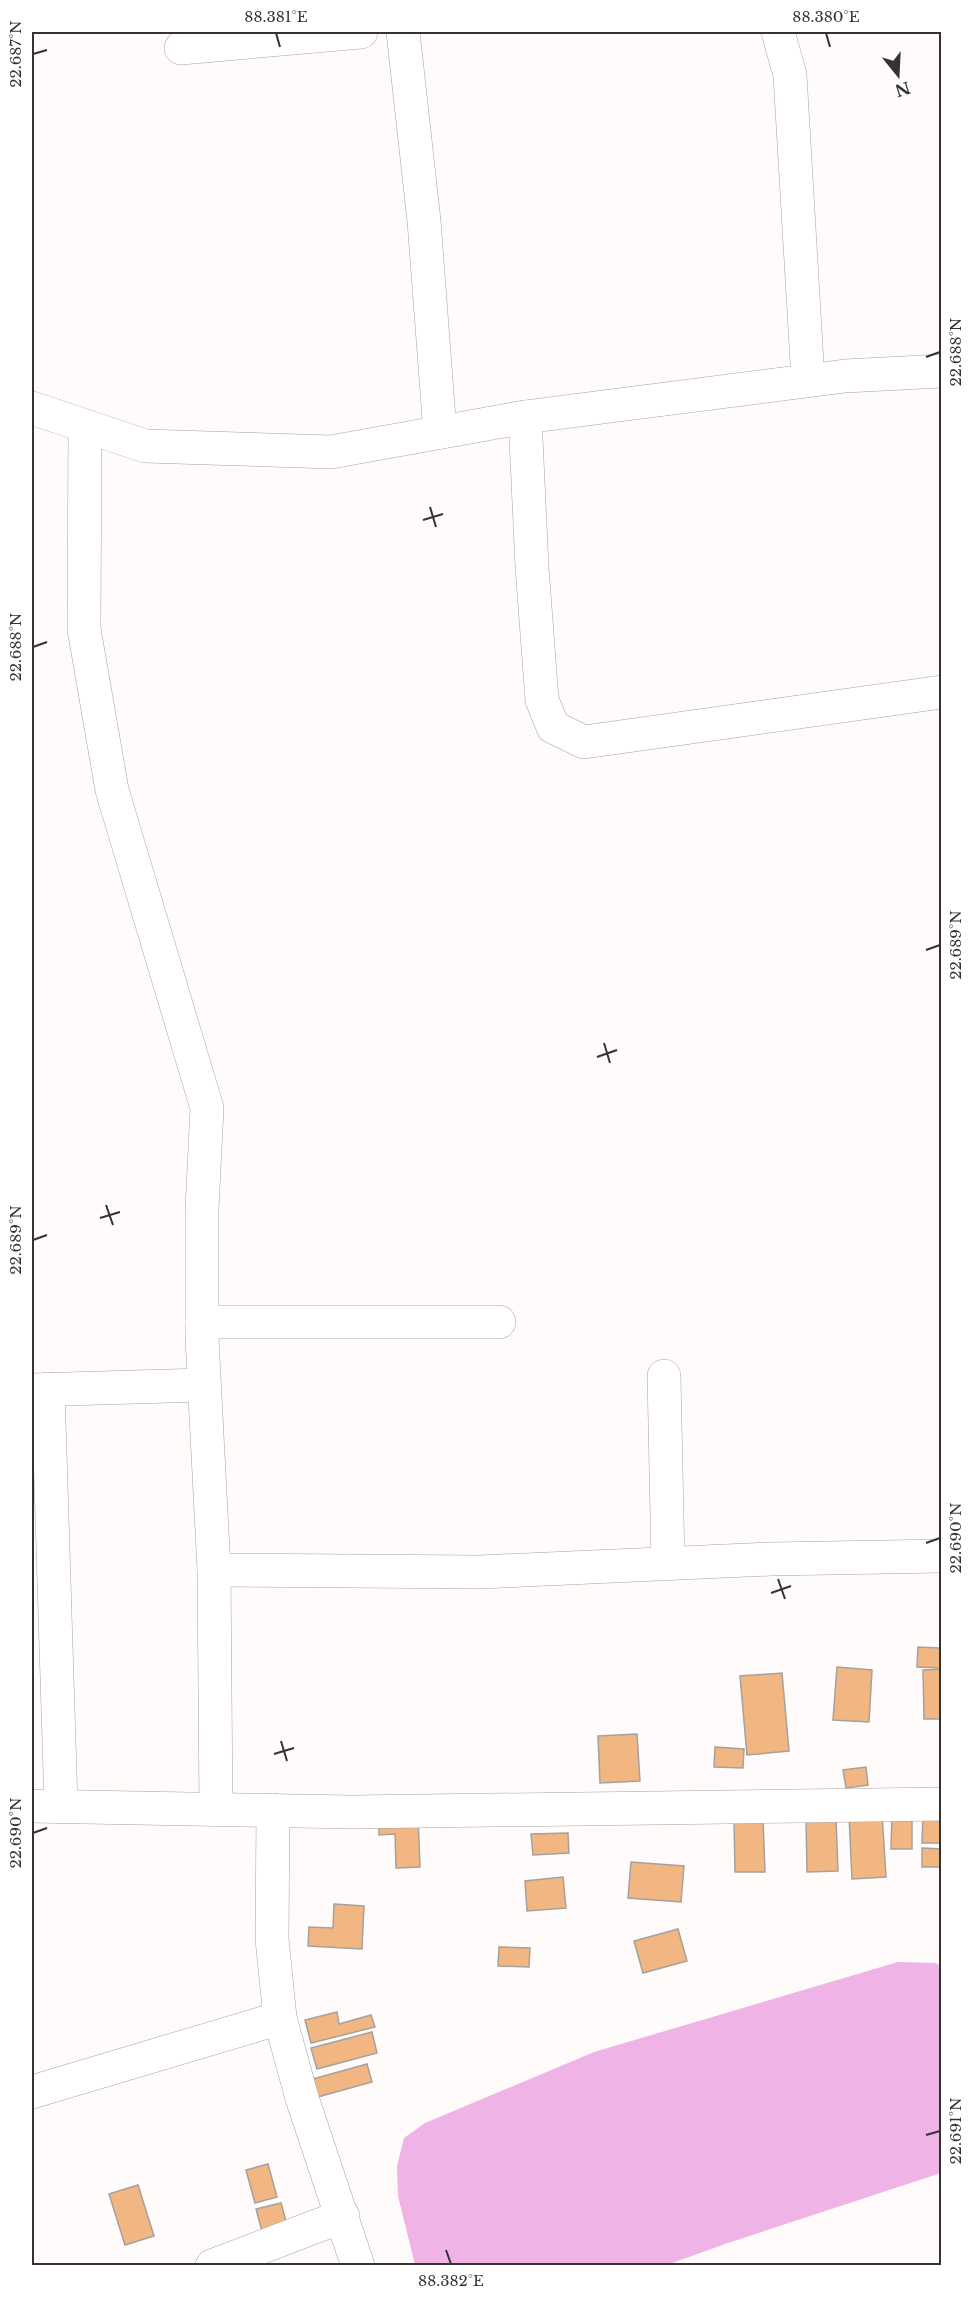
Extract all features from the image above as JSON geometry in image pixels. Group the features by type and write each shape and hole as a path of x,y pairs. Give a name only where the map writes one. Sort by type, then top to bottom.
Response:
{"street":[{"path":"181,48 361,32"},
{"path":"403,32 424,221 440,432"},
{"path":"778,32 790,75 808,381"},
{"path":"32,408 145,446 331,452 525,417 808,381 942,371"},
{"path":"525,417 532,567 542,700 553,727 584,742 942,692"},
{"path":"86,426 84,629 110,779 207,1108 202,1209 202,1322 213,1570 216,1809"},
{"path":"202,1322 499,1322"},
{"path":"664,1376 668,1563"},
{"path":"203,1385 40,1390 46,1806 352,1812 942,1804"},
{"path":"213,1570 479,1572 771,1558 942,1556"},
{"path":"273,1810 272,1939 280,2018 303,2098 358,2265"},
{"path":"32,2092 280,2018"},
{"path":"212,2265 343,2216"}],"shaded area":[{"path":"898,1962 935,1963 941,1966 941,2173 667,2265 415,2265 398,2196 397,2166 404,2138 425,2123 594,2052"}],"building":[{"path":"940,1640 942,1668 917,1667 918,1647 940,1648"},
{"path":"837,1667 872,1670 869,1722 833,1720"},
{"path":"942,1669 942,1719 924,1719 923,1670"},
{"path":"782,1673 789,1751 747,1755 740,1676"},
{"path":"637,1734 640,1781 600,1783 598,1736"},
{"path":"715,1747 744,1749 743,1768 714,1767"},
{"path":"866,1767 868,1785 846,1788 843,1770"},
{"path":"882,1813 886,1877 852,1879 849,1815"},
{"path":"892,1813 912,1813 912,1849 891,1849"},
{"path":"923,1813 942,1813 942,1843 922,1843"},
{"path":"418,1816 420,1867 396,1868 395,1834 379,1835 379,1818"},
{"path":"836,1818 838,1871 807,1872 806,1819"},
{"path":"763,1819 765,1872 735,1872 734,1820"},
{"path":"568,1833 569,1853 533,1855 531,1834"},
{"path":"922,1848 942,1849 942,1867 922,1867"},
{"path":"631,1862 684,1866 681,1902 628,1898"},
{"path":"563,1877 566,1908 527,1911 525,1881"},
{"path":"334,1904 364,1906 362,1949 308,1946 309,1927 333,1928"},
{"path":"678,1929 687,1961 643,1973 634,1941"},
{"path":"499,1947 530,1948 529,1967 498,1966"},
{"path":"337,2012 339,2024 371,2015 375,2027 311,2043 305,2020"},
{"path":"372,2032 377,2053 317,2069 311,2048"},
{"path":"367,2064 372,2082 314,2098 309,2080"},
{"path":"268,2164 277,2197 255,2203 246,2170"},
{"path":"138,2185 154,2236 125,2245 109,2194"},
{"path":"281,2203 288,2228 263,2235 256,2209"}]}
